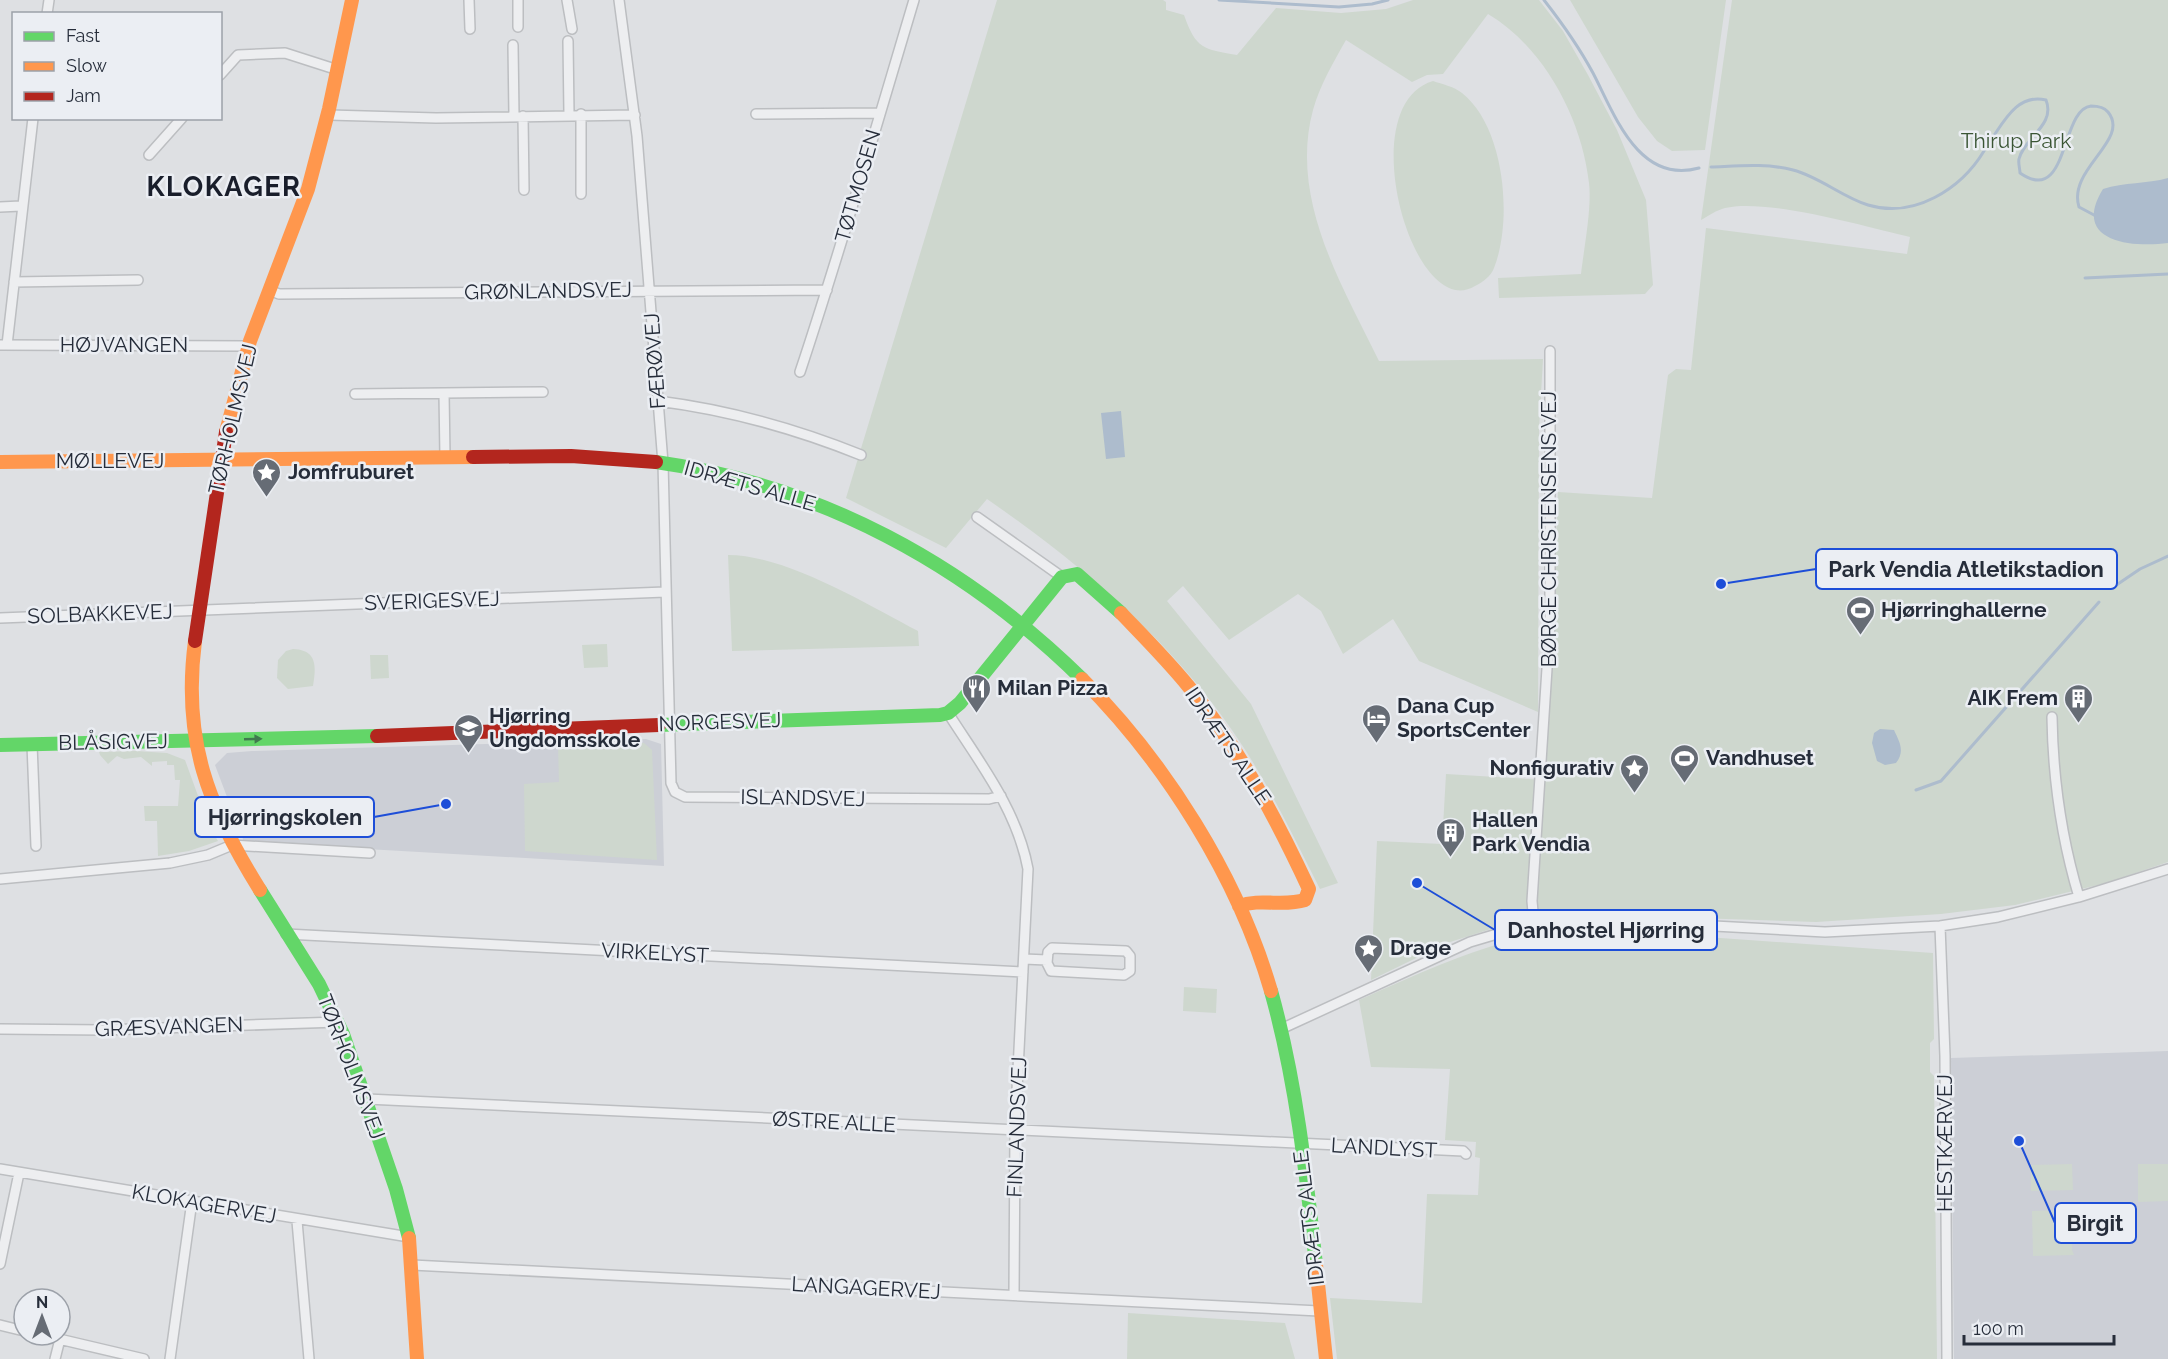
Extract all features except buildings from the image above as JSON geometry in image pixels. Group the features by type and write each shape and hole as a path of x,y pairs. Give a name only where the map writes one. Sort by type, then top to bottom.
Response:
{"street":[{"name":"TØRHOLMSVEJ","path":"352,0 329,115 300,213 248,346 221,460 200,609 191,699 194,740 215,808 232,845 319,985 338,1022 367,1100 402,1206 409,1237 416,1310 417,1359"},
{"path":"469,0 470,29"},
{"path":"518,0 518,27"},
{"path":"567,0 572,29"},
{"name":"FÆRØVEJ","path":"619,0 635,115 663,463 670,724"},
{"name":"TØTMOSEN","path":"800,372 864,172 879,113 914,0"},
{"path":"568,41 569,114"},
{"path":"513,45 524,190"},
{"path":"222,73 238,55 285,53 338,70"},
{"path":"756,114 879,113"},
{"path":"329,115 436,118 569,114 635,115"},
{"path":"580,114 581,194"},
{"path":"4,345 14,282 33,120"},
{"path":"149,155 180,120"},
{"path":"0,207 21,206"},
{"path":"14,282 138,280"},
{"name":"GRØNLANDSVEJ","path":"269,290 279,294 827,290"},
{"name":"HØJVANGEN","path":"4,345 248,346"},
{"name":"BØRGE CHRISTENSENS VEJ","path":"1534,923 1532,901 1550,622 1550,351"},
{"path":"444,393 445,457"},
{"path":"354,394 543,393"},
{"path":"658,401 699,406 761,420 821,439 861,455"},
{"name":"IDRÆTS ALLE","path":"221,460 572,456 663,463 778,490 834,510 888,535 935,561 1024,623 1067,661 1130,728 1167,777 1212,847 1239,906 1268,980 1281,1029 1300,1144 1326,1359"},
{"name":"MØLLEVEJ","path":"0,462 221,460"},
{"name":"IDRÆTS ALLE","path":"977,517 1062,577 1071,573 1083,578 1114,606 1189,687 1234,750 1276,818 1306,881 1308,897 1301,902 1252,900 1239,906"},
{"path":"948,713 1062,577"},
{"name":"SVERIGESVEJ","path":"200,609 665,592"},
{"name":"SOLBAKKEVEJ","path":"0,618 200,609"},
{"name":"NORGESVEJ","path":"194,740 916,716 948,713"},
{"name":"FINLANDSVEJ","path":"948,713 1012,814 1023,843 1028,869 1015,1130 1014,1295"},
{"path":"2052,717 2056,802 2064,848 2079,897"},
{"name":"ISLANDSVEJ","path":"670,724 671,783 675,792 685,796 989,799 1001,796"},
{"name":"BLÅSIGVEJ","path":"0,745 194,740"},
{"name":"BLÅSIGVEJ","path":"32,744 36,846"},
{"path":"0,879 170,863 208,855 232,845 370,853"},
{"path":"1281,1029 1470,942 1534,923 1575,920 1620,921 1825,932 1940,926 1998,917 2079,897 2168,869"},
{"name":"HESTKÆRVEJ","path":"1940,926 1945,1056 1947,1359"},
{"name":"VIRKELYST","path":"286,934 1023,972"},
{"path":"1052,948 1123,951 1130,956 1130,971 1124,975 1054,971 1049,969 1047,960 1048,952 1052,948"},
{"path":"1024,959 1047,960"},
{"name":"GRÆSVANGEN","path":"0,1029 104,1030 338,1022"},
{"name":"ØSTRE ALLE","path":"367,1100 1300,1144"},
{"name":"LANDLYST","path":"1300,1144 1463,1151 1466,1154"},
{"name":"KLOKAGERVEJ","path":"0,1169 297,1221 409,1237"},
{"path":"0,1264 19,1173"},
{"path":"171,1359 192,1201"},
{"path":"297,1221 309,1359"},
{"name":"LANGAGERVEJ","path":"412,1265 1320,1311"},
{"name":"TØRHOLMSVEJ","path":"416,1310 427,1359"},
{"path":"72,1342 144,1359"}],"shaded area":[{"path":"646,739 661,744 664,866 244,842 215,765 227,753 252,751"},
{"path":"2168,1051 2168,1359 1954,1359 1951,1058"}],"green space":[{"path":"997,0 1163,0 1166,2 1166,10 1184,15 1193,35 1202,46 1237,55 1276,8 1341,13 1386,9 1413,0 1539,0 1563,31 1588,75 1617,130 1646,200 1653,285 1645,294 1499,298 1498,278 1581,274 1589,204 1589,183 1585,159 1569,110 1543,65 1508,28 1488,14 1443,74 1427,75 1412,82 1346,40 1323,83 1313,110 1307,143 1308,176 1314,208 1323,240 1336,272 1379,361 1543,359 1539,429 1538,712 1419,661 1393,619 1343,654 1321,611 1298,594 1229,640 1183,586 1167,601 1251,704 1338,883 1320,889 1255,765 1218,711 1190,676 1128,611 1059,552 987,499 946,548 846,498"},
{"path":"1570,0 1726,0 1705,150 1672,151 1657,141 1638,117"},
{"name":"Hjørringhallerne","path":"1732,0 2168,0 2168,862 2106,883 2015,905 1941,914 1816,922 1541,913 1447,943 1371,980 1377,841 1442,844 1446,774 1546,780 1558,492 1652,498 1668,375 1676,369 1691,370 1706,228 1907,254 1910,237 1790,210 1743,206 1725,208 1701,220"},
{"path":"1433,81 1459,91 1476,108 1488,128 1501,175 1504,200 1500,248 1491,274 1475,286 1452,289 1431,273 1413,244 1400,207 1394,166 1396,128 1409,98"},
{"path":"728,555 751,557 775,563 825,583 918,631 919,646 732,651"},
{"path":"607,644 608,667 584,668 582,645"},
{"path":"293,649 307,653 314,661 313,686 288,689 277,678 278,660 286,651"},
{"path":"370,655 388,655 389,678 371,679"},
{"path":"644,743 652,750 657,860 525,851 524,784 559,782 558,745"},
{"path":"99,752 167,753 185,760 209,826 218,841 189,851 158,856 157,821 145,821 144,806 178,806 180,780 175,780 174,765 167,765 167,761 152,762 152,766 141,757 124,759 117,756 108,764"},
{"path":"1580,928 1933,953 1934,1039 1930,1043 1930,1072 1934,1076 1937,1359 1337,1359 1330,1298 1422,1303 1427,1194 1478,1195 1480,1158 1475,1157 1476,1142 1445,1140 1450,1069 1371,1067 1359,1000 1439,965 1494,945 1550,932"},
{"path":"1184,987 1217,989 1216,1013 1183,1011"},
{"path":"2072,1164 2073,1190 2031,1191 2031,1165"},
{"path":"2138,1164 2168,1164 2168,1201 2138,1202"},
{"path":"2073,1210 2072,1250 2074,1255 2033,1256 2032,1211"},
{"path":"1128,1313 1285,1323 1295,1359 1127,1359"}],"water":[{"path":"2168,178 2168,243 2122,242 2099,230 2094,220 2095,206 2103,189"},
{"path":"1121,411 1125,457 1106,459 1101,413"},
{"path":"1880,729 1894,730 1901,751 1896,763 1885,765 1877,761 1872,743 1874,733"}],"waterway":[{"path":"1219,0 1339,7 1388,0"},
{"path":"1544,0 1582,54 1631,142 1644,156 1660,166 1678,170 1699,168"},
{"path":"1991,140 2013,110 2027,101 2046,100 2047,117 2022,151 2019,159 2020,173 2036,180 2047,177 2056,168 2081,111 2091,106 2105,109 2113,123 2111,133 2082,180 2078,193 2079,207 2094,215"},
{"path":"1711,167 1773,166 1793,170 1868,205 1902,208 1935,198 1963,177 1984,151"},
{"path":"2085,278 2168,274"},
{"path":"2112,588 2140,569 2168,556"},
{"path":"1916,790 1941,781 2099,602"}],"traffic: fast":[{"path":"656,462 717,473 775,489 832,510 887,536 939,566 989,600 1037,638 1082,679"},
{"path":"659,725 940,715 948,713 960,703 1062,577 1077,574 1121,613"},
{"path":"0,745 377,736"},
{"path":"260,890 319,984 343,1034 396,1189 409,1238"},
{"path":"1271,991 1294,1092 1316,1265"}],"traffic: slow":[{"path":"226,432 250,341 308,189 329,109 352,0"},
{"path":"0,462 473,457"},
{"path":"1121,613 1181,677 1224,734 1270,810 1309,889 1305,900 1297,902 1256,903 1239,906"},
{"path":"195,641 192,710 203,771 226,830 260,890"},
{"path":"1082,679 1142,747 1170,784 1195,823 1219,864 1239,906 1257,948 1271,991"},
{"path":"409,1238 417,1359"},
{"path":"1316,1265 1326,1359"}],"traffic: jam":[{"path":"195,641 226,432"},
{"path":"473,457 571,456 656,462"},
{"path":"377,736 659,725"}],"place":[{"name":"Jomfruburet","path":"267,498"},
{"name":"Park Vendia Atletikstadion","path":"1721,584"},
{"name":"Hjørringhallerne","path":"1860,636"},
{"name":"Milan Pizza","path":"976,714"},
{"name":"AIK Frem","path":"2079,724"},
{"name":"Dana Cup SportsCenter","path":"1376,744"},
{"name":"Hjørring Ungdomsskole","path":"468,754"},
{"name":"Vandhuset","path":"1685,784"},
{"name":"Nonfigurativ","path":"1635,794"},
{"name":"Hjørringskolen","path":"446,804"},
{"name":"Hallen Park Vendia","path":"1451,858"},
{"name":"Danhostel Hjørring","path":"1417,883"},
{"name":"Drage","path":"1369,974"},
{"name":"Birgit","path":"2019,1141"}],"district":[{"name":"KLOKAGER","path":"224,187"}],"park label":[{"name":"Thirup Park","path":"2016,141"}]}
